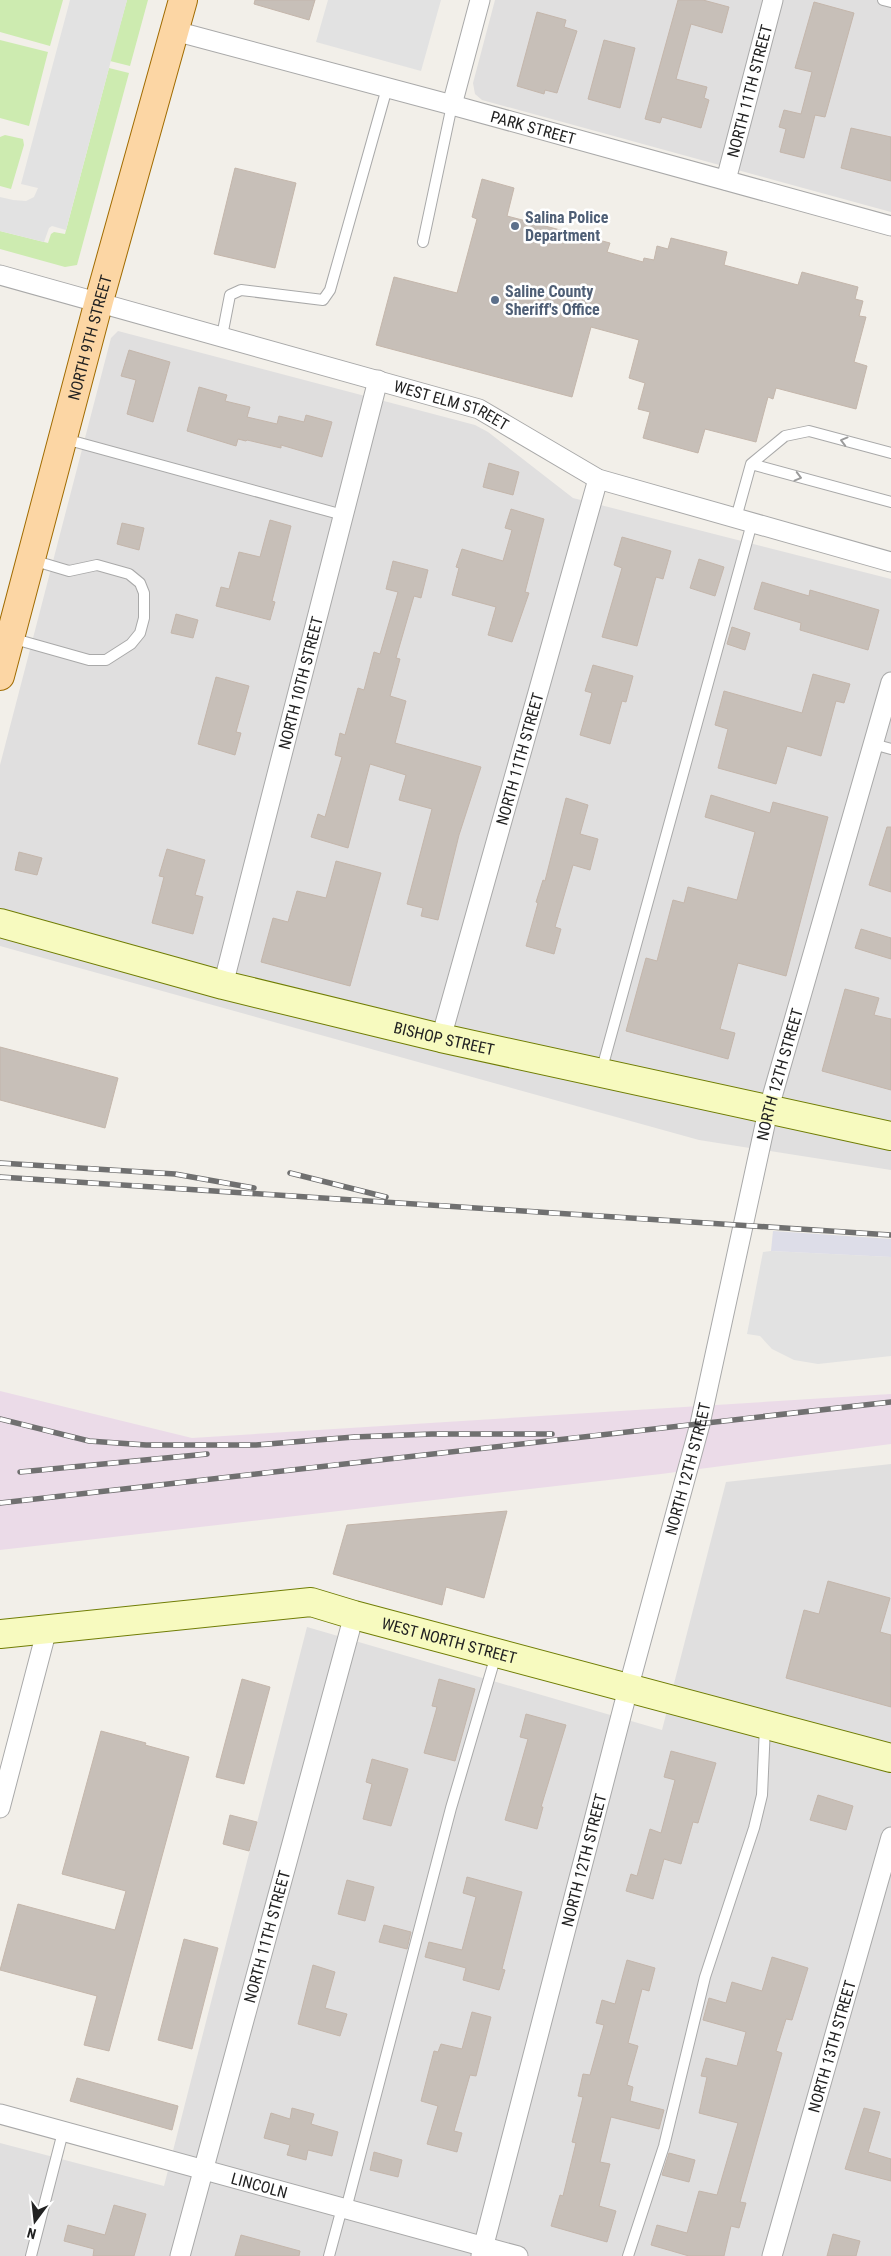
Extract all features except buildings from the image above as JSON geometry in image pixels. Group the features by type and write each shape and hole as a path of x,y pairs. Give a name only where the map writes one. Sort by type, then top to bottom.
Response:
{"main road":[{"name":"NORTH 9TH STREET","path":"0,676 99,301 183,0"}],"street":[{"path":"452,105 480,0"},
{"name":"NORTH 11TH STREET","path":"726,180 773,0"},
{"name":"PARK STREET","path":"175,31 891,226"},
{"name":"WEST ELM STREET","path":"0,275 99,301 479,409 598,479 891,562"},
{"name":"NORTH 10TH STREET","path":"223,985 378,380"},
{"name":"NORTH 11TH STREET","path":"441,1038 598,479"},
{"name":"NORTH 12TH STREET","path":"482,2251 628,1689 700,1424 768,1111 882,747 891,682"},
{"name":"BISHOP STREET","path":"0,923 223,985 441,1038 768,1111 891,1136"},
{"name":"WEST NORTH STREET","path":"0,1634 311,1602 496,1654 891,1758"},
{"name":"NORTH 11TH STREET","path":"180,2256 354,1615"},
{"path":"0,1808 48,1629"},
{"name":"NORTH 13TH STREET","path":"772,2256 891,1838"},
{"name":"LINCOLN","path":"0,2114 344,2208 482,2251 518,2256"}],"lane":[{"path":"883,0 891,2"},
{"path":"222,336 230,295 241,290 323,300 330,290 387,88"},
{"path":"422,242 452,105"},
{"path":"601,1073 744,520 751,464 785,436 809,431 891,453"},
{"path":"63,438 343,515"},
{"path":"751,464 891,502"},
{"path":"10,637 89,660 106,660 131,644 140,633 144,618 144,593 140,582 129,574 97,565 69,571 31,559"},
{"path":"329,2256 344,2208 451,1808 496,1654"},
{"path":"628,2256 664,2146 705,1977 754,1828 762,1795 765,1725"},
{"path":"32,2256 63,2132"}],"shaded area":[{"path":"70,0 127,0 66,230 52,226 49,228 44,242 0,231 0,197 26,201 34,197 38,188 21,184"},
{"path":"328,0 441,0 421,71 316,42"},
{"path":"495,0 891,0 891,212 482,100 475,94 473,83"},
{"path":"118,331 475,425 488,432 573,498 891,579 891,1170 699,1140 0,946 0,765 111,338"},
{"path":"773,1231 891,1239 891,1257 771,1251"},
{"path":"763,1252 891,1257 891,1356 818,1364 794,1360 772,1349 760,1336 747,1334"},
{"path":"0,1391 192,1438 891,1394 891,1444 661,1474 0,1550"},
{"path":"891,1464 891,2256 0,2256 0,2143 164,2186 307,1627 662,1730 726,1482"}],"green space":[{"path":"0,0 63,0 50,46 0,32"},
{"path":"127,0 148,0 130,66 110,61"},
{"path":"0,40 48,52 29,126 0,118"},
{"path":"109,68 129,73 77,265 65,267 0,249 0,231 48,243 51,234 54,232 65,234"},
{"path":"5,135 23,139 24,145 11,189 0,186 0,137"}],"railway":[{"path":"0,1163 175,1174 254,1188"},
{"path":"290,1173 386,1197"},
{"path":"0,1177 891,1235"},
{"path":"0,1503 891,1402"},
{"path":"0,1419 89,1441 146,1445 256,1445 354,1437 432,1434 552,1434"},
{"path":"20,1472 207,1454"}],"place":[{"name":"Salina Police Department","path":"515,226"},
{"name":"Saline County Sheriff's Office","path":"495,300"}]}
